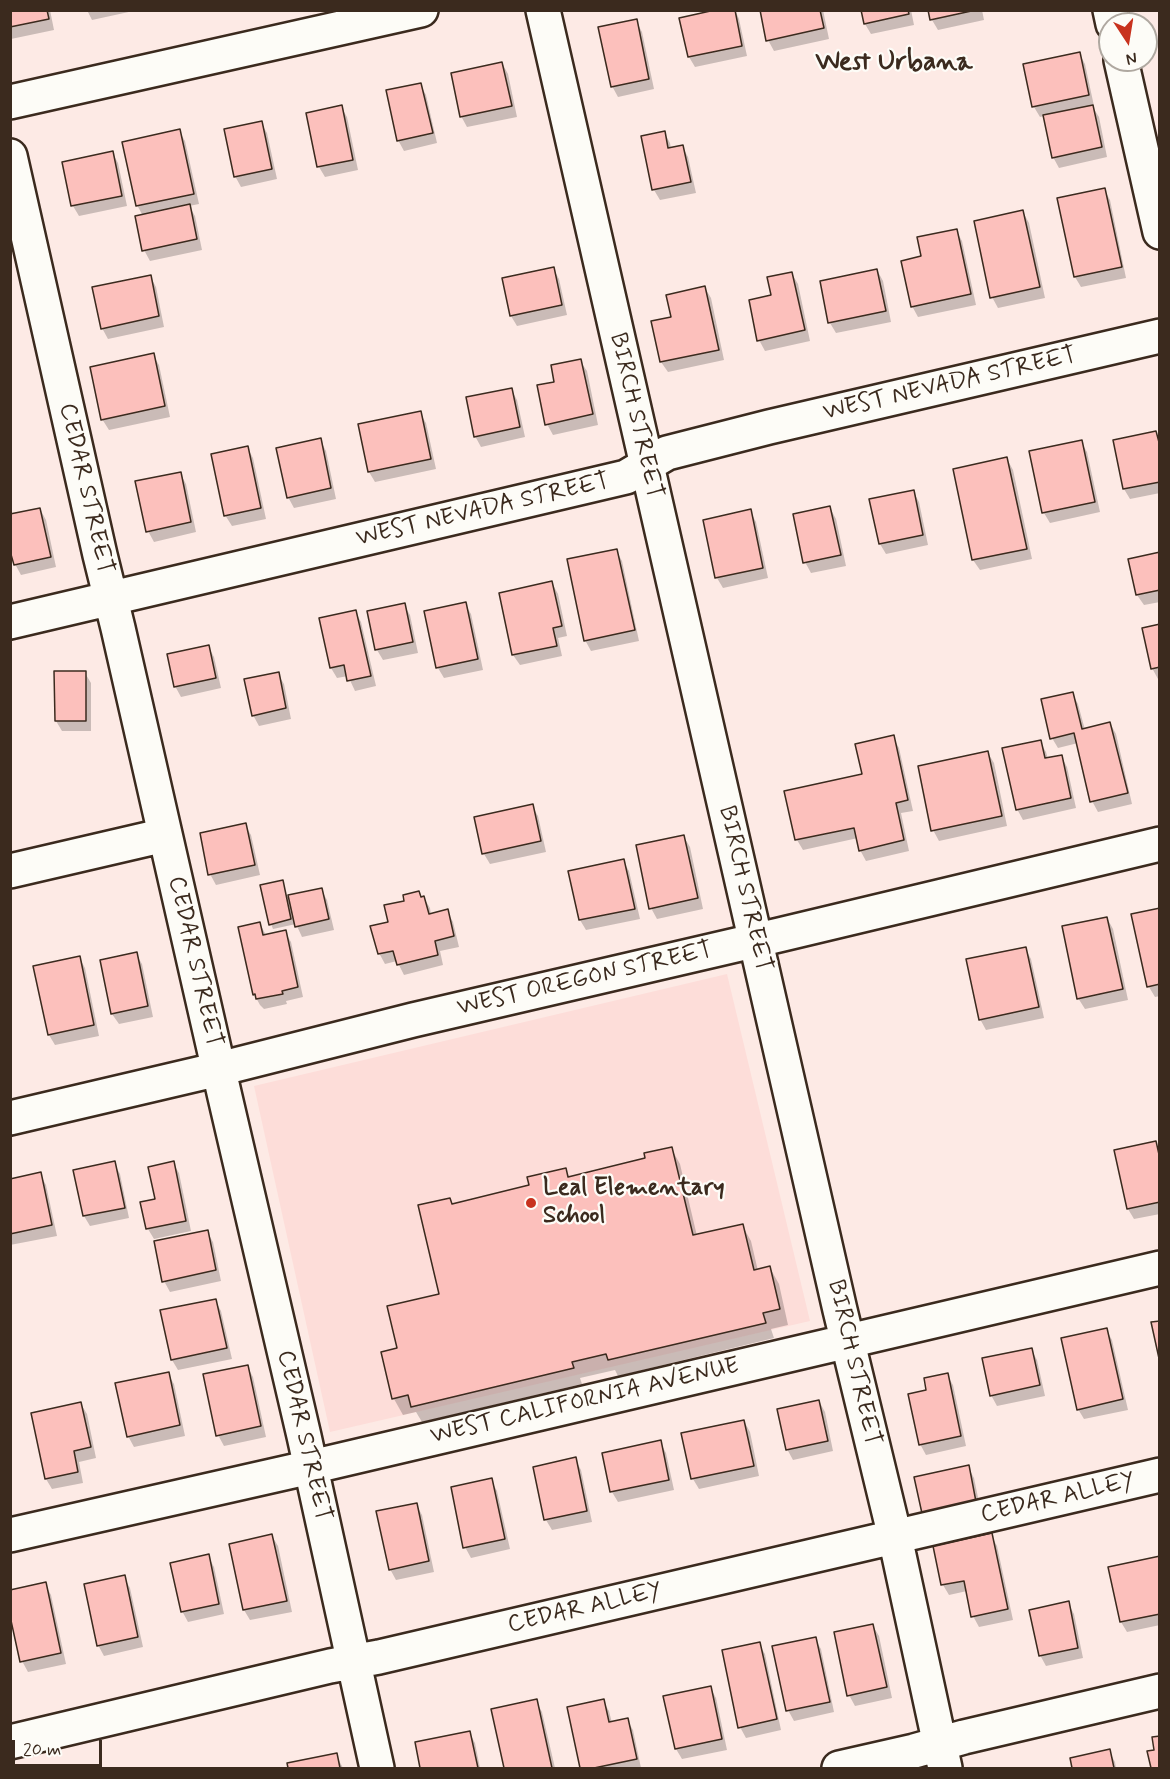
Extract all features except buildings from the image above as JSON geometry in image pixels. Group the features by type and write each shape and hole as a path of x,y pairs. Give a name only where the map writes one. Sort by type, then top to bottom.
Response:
{"street":[{"path":"10,102 421,10"},
{"name":"BIRCH STREET","path":"543,10 847,1340 895,1537 942,1756"},
{"path":"1124,72 1160,232"},
{"name":"CEDAR STREET","path":"10,156 377,1768"},
{"name":"WEST NEVADA STREET","path":"10,622 627,477 667,453 1160,336"},
{"path":"10,871 165,835"},
{"name":"WEST OREGON STREET","path":"10,1118 413,1020 1160,844"},
{"name":"WEST CALIFORNIA AVENUE","path":"10,1535 1160,1268"},
{"name":"CEDAR ALLEY","path":"10,1742 1160,1475"},
{"path":"839,1768 942,1756 964,1737 1160,1691"}],"shaded area":[{"name":"Leal Elementary School","path":"727,974 810,1321 330,1432 254,1086"}],"place":[{"name":"Leal Elementary School","path":"531,1203"}],"district":[{"name":"West Urbana","path":"894,63"}]}
